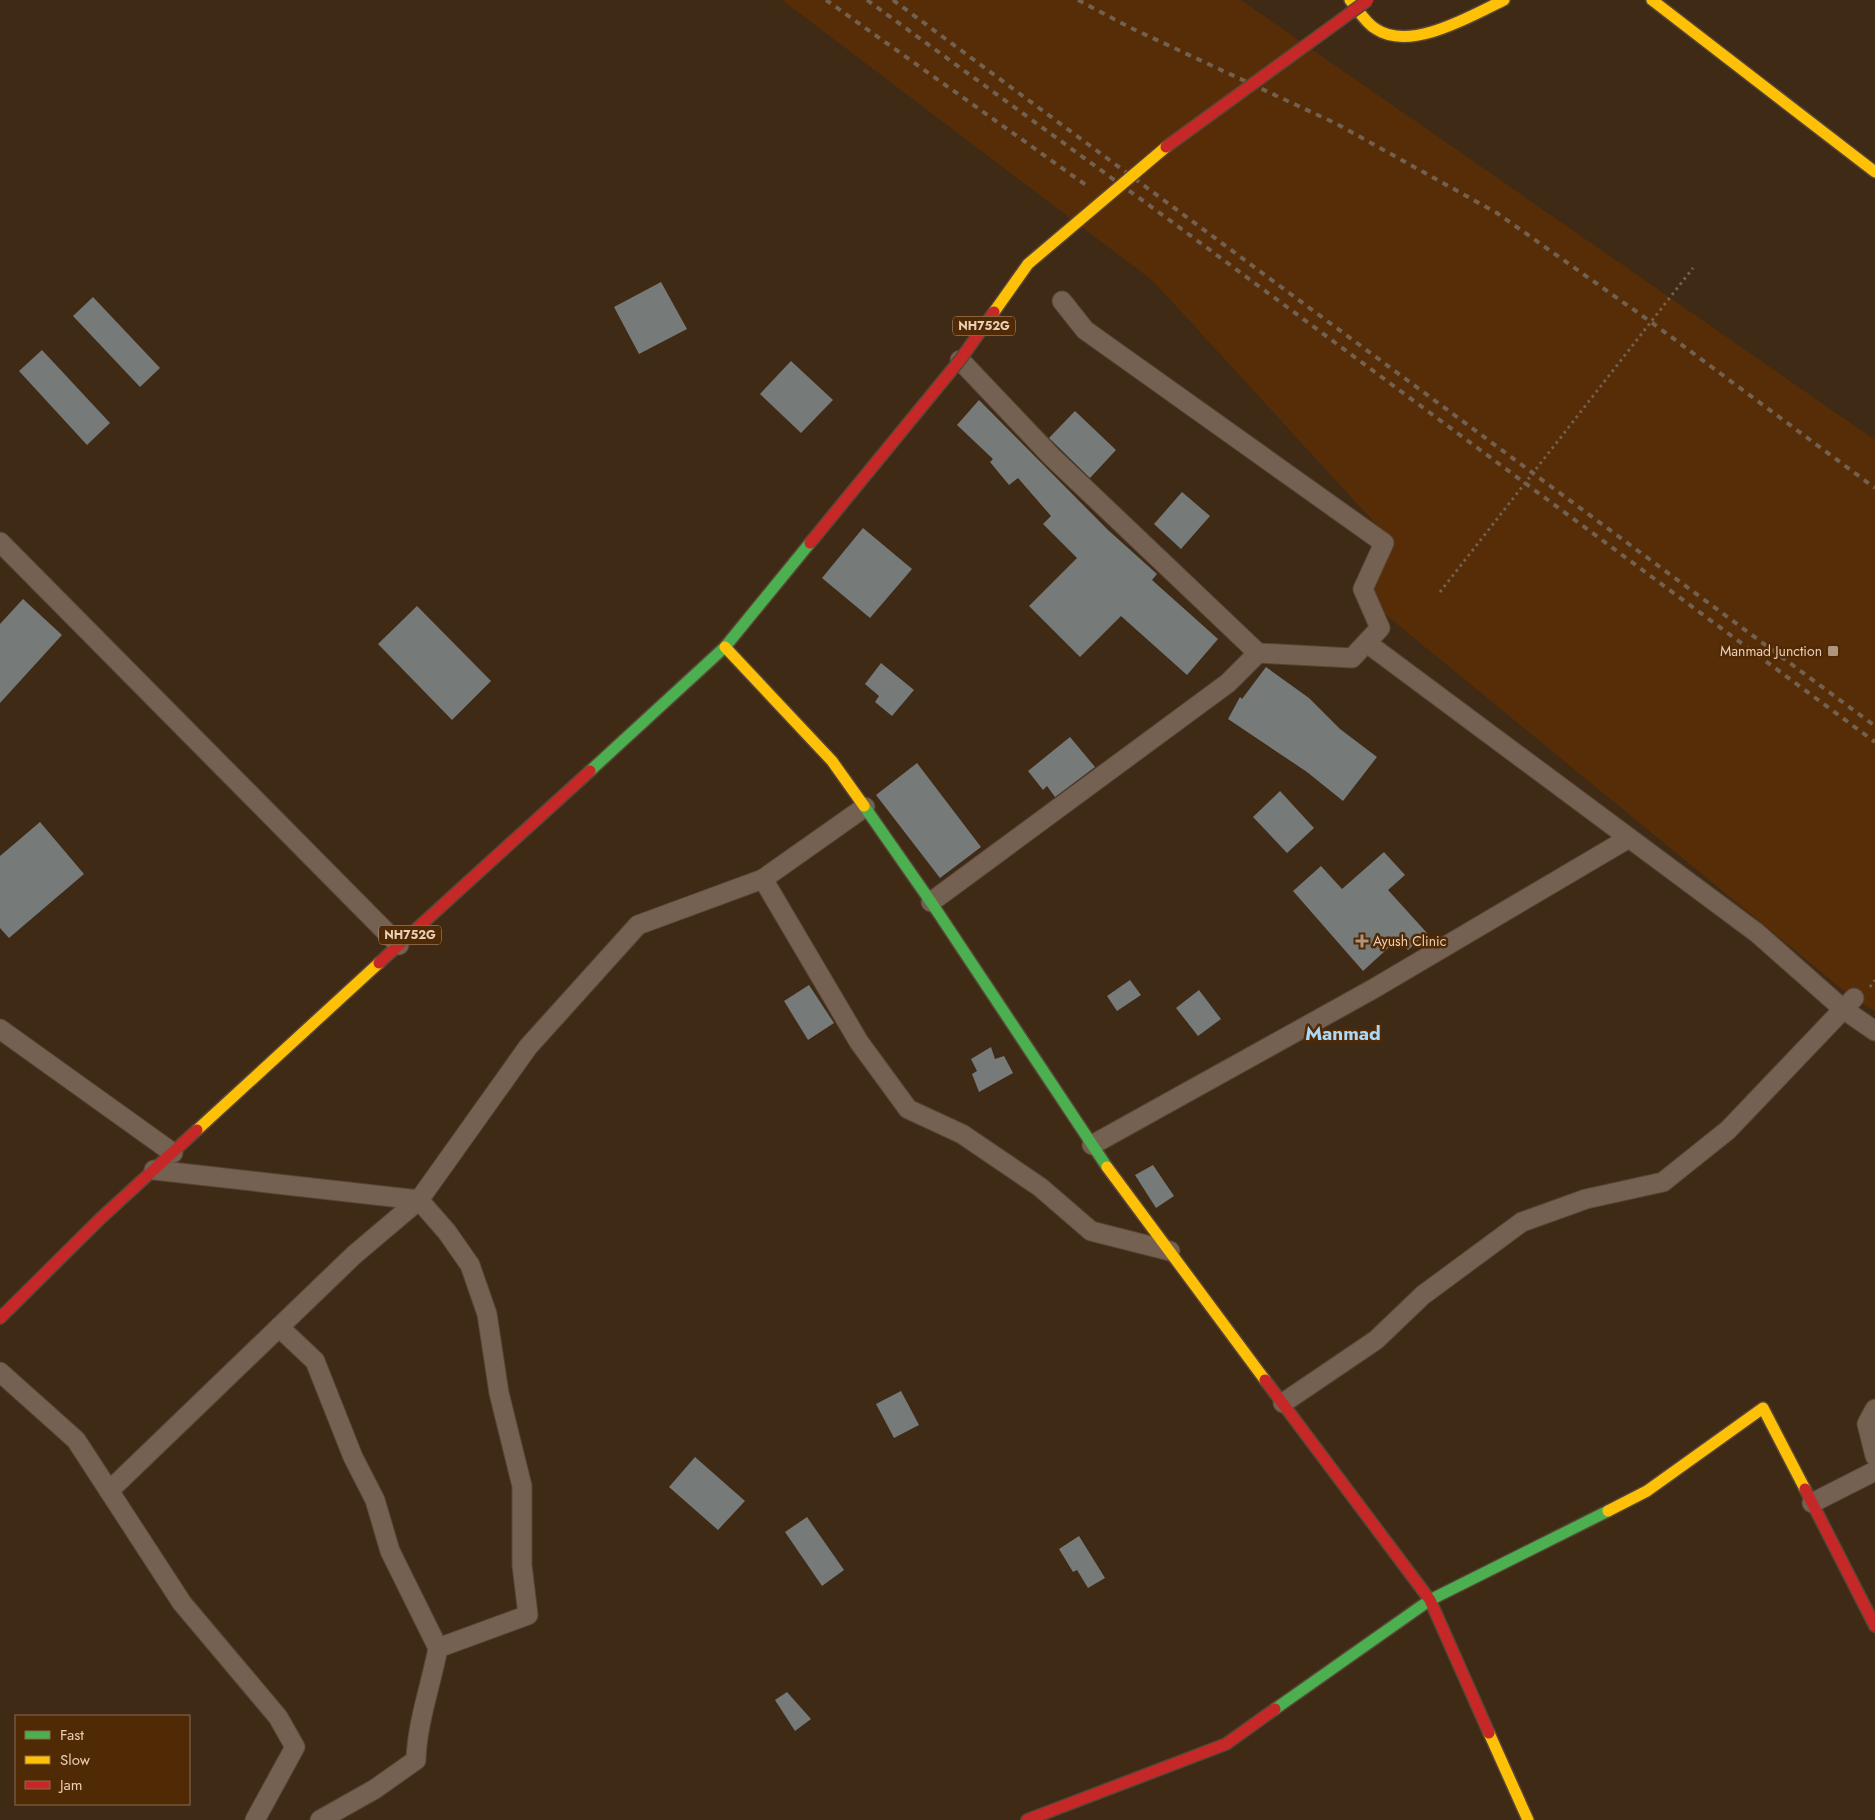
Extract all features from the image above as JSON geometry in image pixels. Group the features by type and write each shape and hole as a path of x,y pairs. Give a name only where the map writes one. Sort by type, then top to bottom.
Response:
{"main road":[{"path":"1350,0 1376,30 1398,38 1435,31 1504,0"},
{"name":"NH752G","path":"0,1318 101,1218 725,647 960,360 1028,264 1182,134 1368,0"},
{"path":"1652,0 1875,172"},
{"path":"725,647 832,761 932,902 1092,1144 1170,1252 1430,1600 1528,1820"},
{"path":"1027,1820 1226,1744 1430,1600 1647,1491 1763,1408 1875,1626"}],"street":[{"path":"960,360 1052,457 1258,653 1352,658 1380,628 1363,589 1384,542 1085,330 1062,302"},
{"path":"0,542 399,945"},
{"path":"1367,643 1757,933 1848,1004 1875,1031"},
{"path":"932,902 1228,683 1258,653"},
{"path":"109,1490 354,1255 419,1200 528,1047 638,925 763,879 865,807"},
{"path":"1092,1144 1373,989 1629,838"},
{"path":"763,879 859,1042 908,1109 962,1134 1040,1187 1091,1230 1170,1252"},
{"path":"1283,1403 1376,1340 1423,1295 1522,1222 1586,1199 1663,1182 1728,1130 1848,1004"},
{"path":"0,1029 173,1153"},
{"path":"154,1170 419,1200 447,1232 470,1265 487,1314 499,1393 522,1486 522,1565 528,1615 438,1648"},
{"path":"279,1327 315,1361 353,1457 375,1500 390,1551 438,1648 427,1701 416,1735 416,1760 375,1789 320,1820"},
{"path":"0,1372 76,1440 182,1603 278,1717 295,1748 255,1820"},
{"path":"1875,1409 1867,1424 1875,1456"},
{"path":"1812,1503 1875,1471"}],"path":[{"path":"1440,592 1693,268"}],"shaded area":[{"path":"782,0 1241,0 1875,440 1875,1011 1853,998 1369,601 1394,544 1153,281"}],"building":[{"path":"661,282 687,329 639,354 614,307"},
{"path":"93,297 160,368 140,387 73,316"},
{"path":"42,350 110,423 87,445 19,371"},
{"path":"791,361 833,400 801,433 760,394"},
{"path":"979,400 1108,530 1157,574 1152,580 1218,639 1187,675 1121,616 1080,657 1029,606 1077,558 1043,524 1051,516 1018,478 1009,485 990,462 993,459 957,425"},
{"path":"1075,411 1116,450 1090,478 1049,438"},
{"path":"1182,492 1210,516 1181,549 1154,524"},
{"path":"863,528 912,569 870,618 822,578"},
{"path":"23,599 62,635 0,703 0,624"},
{"path":"417,606 491,681 452,720 378,644"},
{"path":"881,663 914,690 892,716 875,702 879,696 865,684"},
{"path":"1266,667 1309,698 1340,729 1377,757 1343,801 1307,772 1228,719 1240,697 1242,699"},
{"path":"1070,737 1095,767 1055,797 1047,786 1043,790 1028,771"},
{"path":"917,763 981,847 940,878 876,795"},
{"path":"1280,791 1314,828 1287,853 1253,817"},
{"path":"40,822 84,874 9,938 0,928 0,856"},
{"path":"1384,852 1405,875 1388,890 1427,933 1408,950 1398,939 1363,971 1293,891 1321,866 1342,889"},
{"path":"1130,980 1141,995 1117,1011 1107,996"},
{"path":"809,985 834,1023 808,1040 784,1001"},
{"path":"1199,990 1221,1019 1198,1036 1176,1008"},
{"path":"991,1047 995,1059 1004,1056 1013,1073 979,1092 972,1074 977,1071 971,1059"},
{"path":"1153,1165 1174,1196 1156,1208 1135,1175"},
{"path":"901,1391 919,1425 894,1438 876,1404"},
{"path":"695,1457 745,1501 718,1530 669,1487"},
{"path":"807,1517 844,1570 822,1586 785,1532"},
{"path":"1079,1536 1105,1578 1088,1588 1077,1570 1073,1572 1059,1549"},
{"path":"787,1692 811,1719 795,1731 775,1700"}],"railway":[{"path":"826,0 1090,188"},
{"path":"867,0 1168,219 1875,742"},
{"path":"893,0 1875,726"},
{"path":"1078,0 1129,27 1337,124 1497,213 1651,322 1875,488"}],"traffic: fast":[{"path":"590,771 725,647 810,543"},
{"path":"864,806 931,902 1107,1167"},
{"path":"1275,1709 1430,1600 1608,1511"}],"traffic: slow":[{"path":"1350,0 1365,20 1376,29 1390,35 1406,36 1440,29 1475,15 1504,0"},
{"path":"1652,0 1875,172"},
{"path":"994,312 1028,264 1166,147"},
{"path":"725,647 832,761 864,806"},
{"path":"197,1130 379,963"},
{"path":"1107,1167 1265,1380"},
{"path":"1608,1511 1647,1491 1763,1408 1805,1489"},
{"path":"1489,1733 1528,1820"}],"traffic: jam":[{"path":"1166,147 1368,0"},
{"path":"810,543 960,360 994,312"},
{"path":"379,963 590,771"},
{"path":"0,1318 101,1218 197,1130"},
{"path":"1265,1380 1430,1600 1489,1733"},
{"path":"1805,1489 1875,1626"},
{"path":"1027,1820 1226,1744 1275,1709"}],"place":[{"name":"Manmad Junction","path":"1833,651"},
{"name":"Ayush Clinic","path":"1362,941"}],"district":[{"name":"Manmad","path":"1343,1033"}]}
